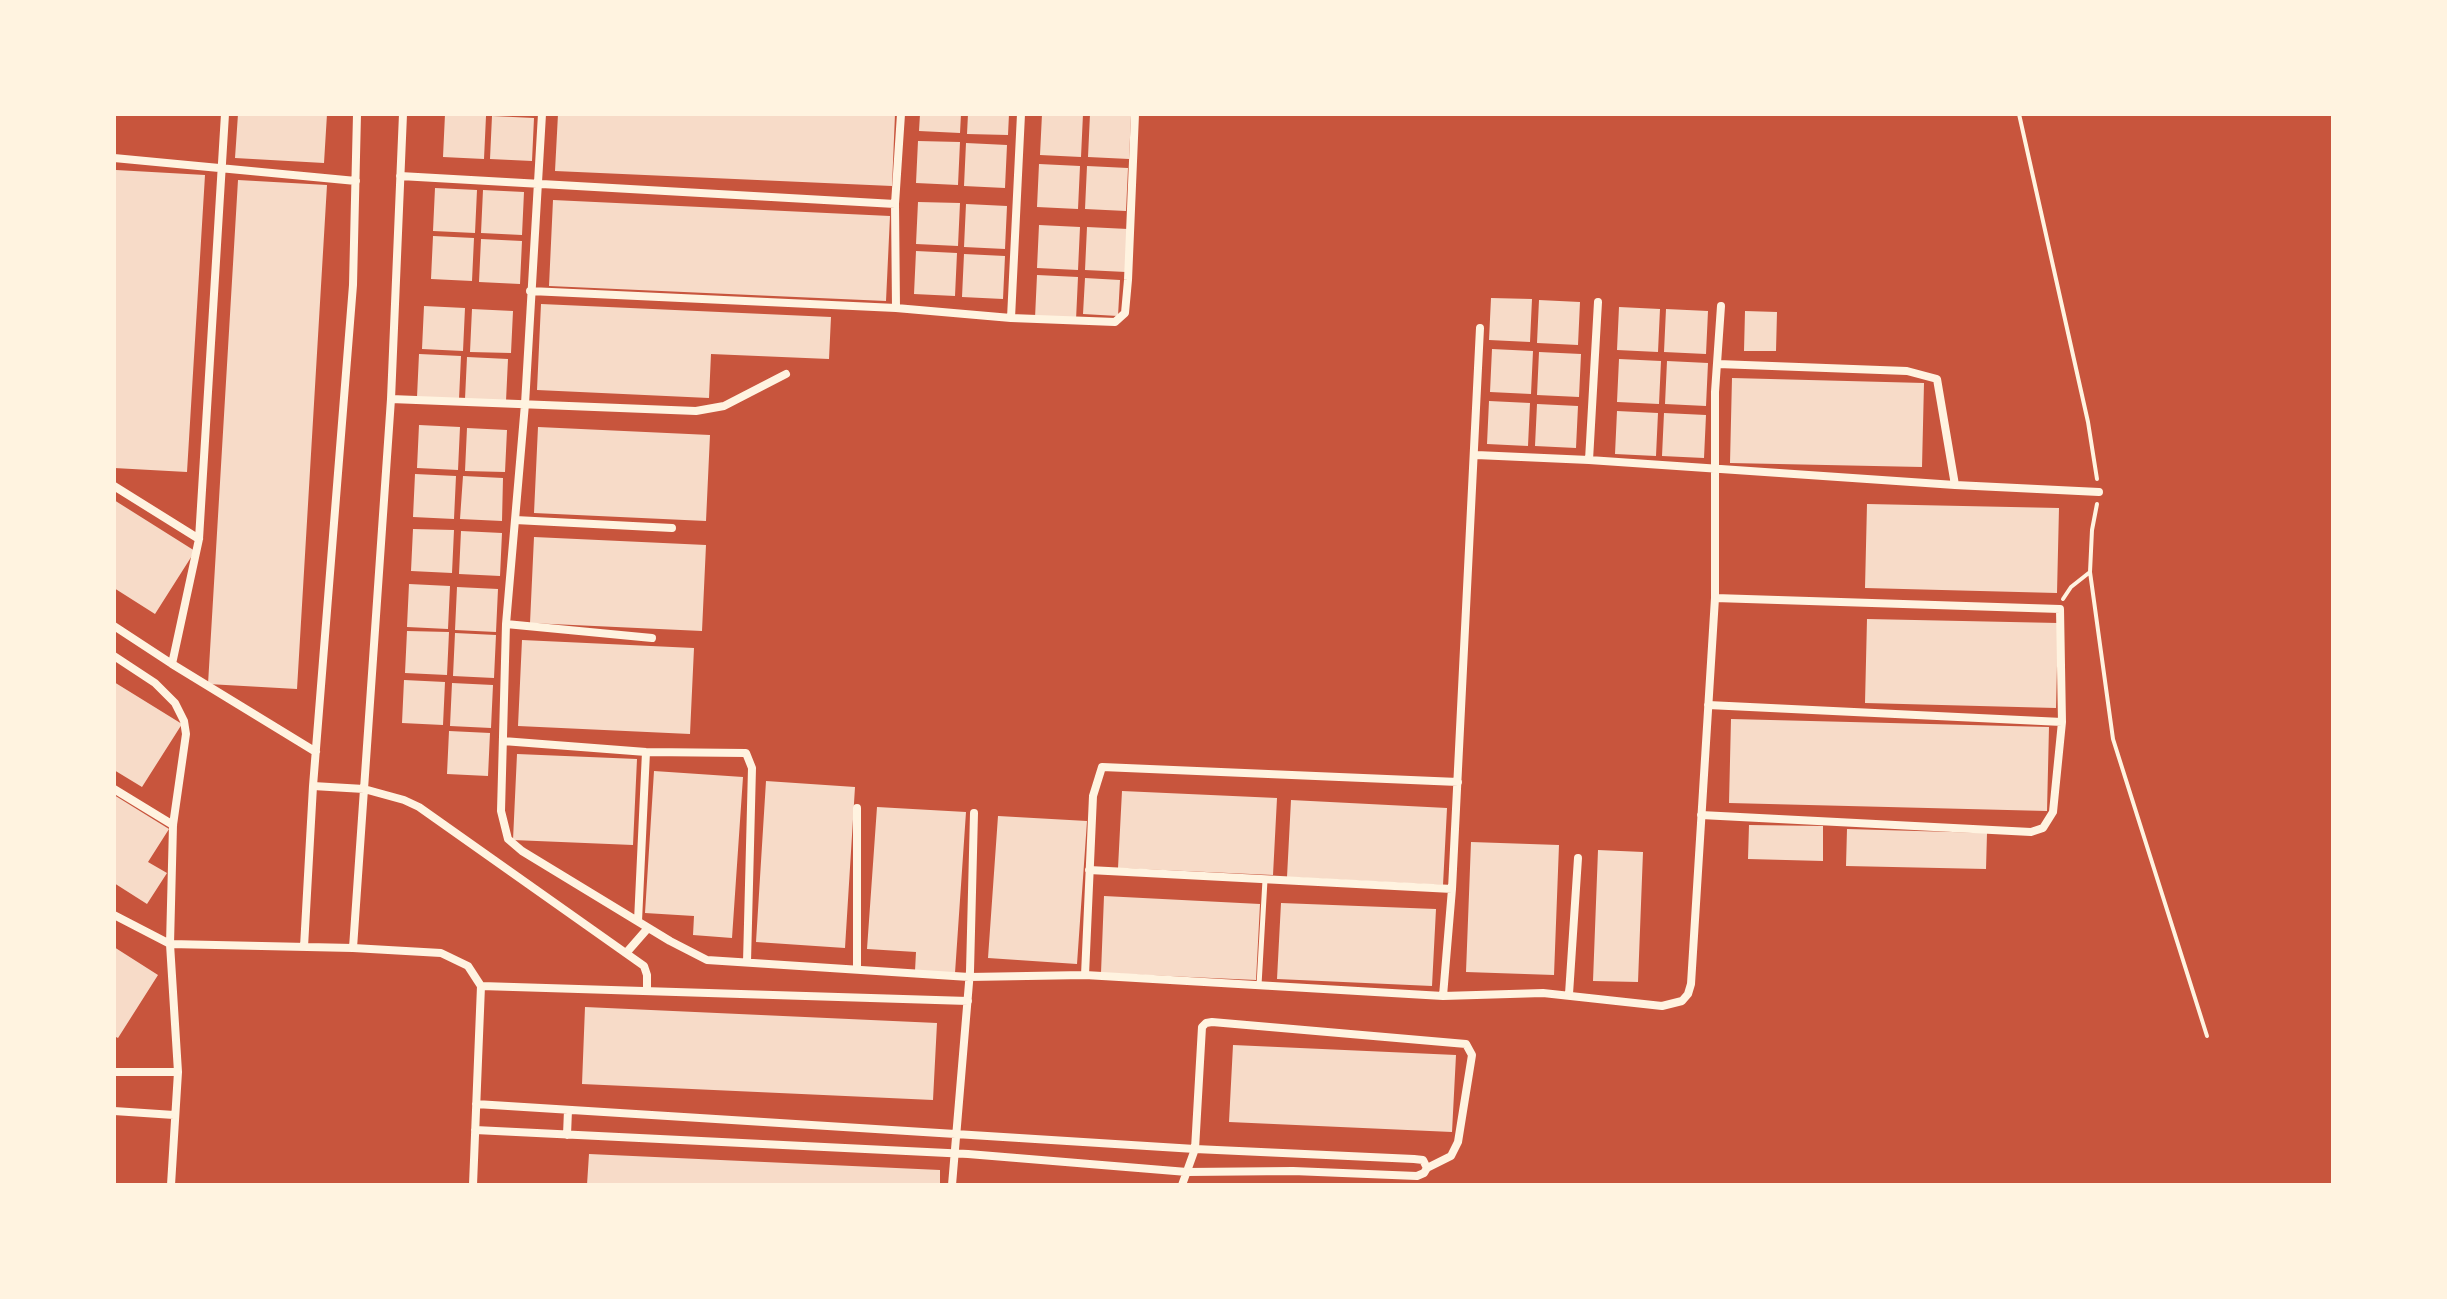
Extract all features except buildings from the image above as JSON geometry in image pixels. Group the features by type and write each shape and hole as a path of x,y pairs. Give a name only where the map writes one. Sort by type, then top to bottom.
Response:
{"street":[{"path":"172,664 199,539 225,114"},
{"path":"304,947 313,782 353,285 357,114"},
{"path":"353,948 359,788 391,399 403,114"},
{"path":"542,114 525,404 506,624 501,811 508,839 529,856 638,921 647,930 707,960 857,969 969,981 1085,975 1443,996 1569,994 1662,1006 1682,1001 1691,984 1715,598 1715,471 1721,306"},
{"path":"896,308 895,204 901,114"},
{"path":"1011,318 1021,114"},
{"path":"530,291 896,308 1110,323 1119,320 1125,313 1135,114"},
{"path":"114,158 356,181"},
{"path":"400,176 895,204"},
{"path":"1589,460 1598,302"},
{"path":"1443,996 1458,782 1480,328"},
{"path":"1718,364 1907,371 1937,379 1955,485"},
{"path":"391,399 696,411 724,406 786,374"},
{"path":"1476,455 2099,492"},
{"path":"114,486 199,539"},
{"path":"515,520 672,528"},
{"path":"1701,815 2031,832 2043,828 2053,812 2062,722 2060,609 1715,598"},
{"path":"506,624 652,638"},
{"path":"114,626 315,756"},
{"path":"114,656 155,683 175,703 184,721 186,734 173,825 170,944 178,1072 171,1185"},
{"path":"1708,705 2062,722"},
{"path":"503,741 646,752 746,753 751,760 747,962"},
{"path":"638,921 646,752"},
{"path":"1085,975 1093,796 1102,767 1458,782"},
{"path":"313,782 359,788 419,807 629,950 644,966 647,991"},
{"path":"114,789 173,825"},
{"path":"857,808 857,969"},
{"path":"952,1185 954,1133 968,999 974,813"},
{"path":"1569,994 1578,858"},
{"path":"1089,870 1452,889"},
{"path":"114,915 170,944 441,953 468,966 481,986 473,1185"},
{"path":"629,950 647,930"},
{"path":"481,986 968,999"},
{"path":"475,1130 968,1154 1187,1172 1293,1171 1417,1176 1451,1156 1458,1142 1472,1055 1466,1044 1206,1023 1201,1034 1195,1149 1187,1172 1182,1185"},
{"path":"114,1072 178,1072"},
{"path":"476,1104 1195,1149 1414,1159 1423,1160 1427,1168"},
{"path":"567,1135 568,1110"},
{"path":"114,1111 174,1115"}],"lane":[{"path":"1259,985 1265,880"}],"path":[{"path":"2019,114 2088,422 2099,492 2092,530 2090,572 2113,739 2207,1036"},
{"path":"2060,609 2065,594 2090,572"}]}
